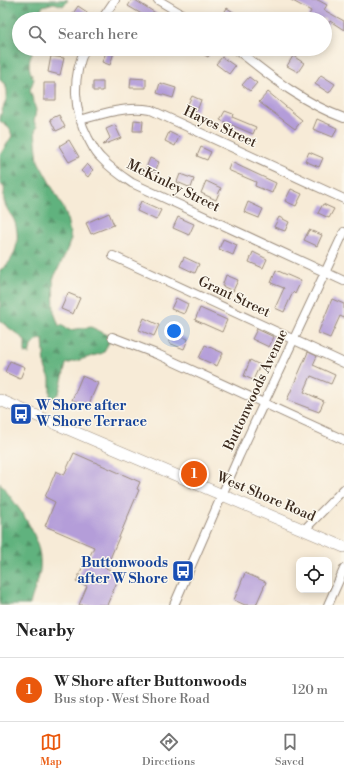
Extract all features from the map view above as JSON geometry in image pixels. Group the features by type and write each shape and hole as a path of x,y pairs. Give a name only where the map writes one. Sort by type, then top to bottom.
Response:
{"main road":[{"name":"West Shore Road","path":"0,400 344,547"}],"street":[{"path":"107,12 115,0"},
{"path":"158,0 178,12"},
{"name":"McKinley Street","path":"83,56 78,69 76,97 80,120 84,132 100,158 121,176 344,281"},
{"path":"246,56 304,99 327,112 344,118"},
{"name":"Hayes Street","path":"80,120 110,111 151,110 344,199"},
{"name":"Buttonwoods Avenue","path":"174,605 264,403 344,232"},
{"name":"Grant Street","path":"113,256 344,362"},
{"path":"112,337 159,355 344,440"},
{"path":"304,530 344,489"},
{"path":"328,605 344,569"}],"green space":[{"path":"0,0 68,0 63,6 54,3 43,6 39,12 12,12 12,56 30,56 29,68 34,79 30,90 36,110 34,122 37,127 35,131 38,161 66,213 71,239 53,279 54,312 59,326 61,325 69,330 91,327 112,337 103,353 66,364 59,393 52,399 50,397 50,378 45,367 43,339 37,340 31,346 29,354 25,353 25,340 0,321 0,270 6,266 14,254 17,234 14,220 4,202 4,187 0,184 0,155 12,136 10,129 0,121 6,100 7,90 5,85 0,80"},
{"path":"0,483 22,513 34,534 38,545 40,570 30,605 0,605"}],"building":[{"path":"132,0 135,0 154,12 138,12 128,6"},
{"path":"291,0 318,0 327,5 324,10 328,12 311,11"},
{"path":"78,6 87,12 74,12"},
{"path":"227,8 233,12 224,12"},
{"path":"332,14 344,21 344,30 332,22"},
{"path":"51,56 64,58 60,75 48,72"},
{"path":"104,56 113,56 110,65 102,62"},
{"path":"293,56 304,63 298,72 287,66"},
{"path":"222,57 235,66 229,74 216,64"},
{"path":"321,75 335,84 329,93 315,84"},
{"path":"249,77 257,83 250,91 242,85"},
{"path":"131,78 146,79 146,88 130,88"},
{"path":"93,82 103,82 103,91 93,91"},
{"path":"44,83 56,83 56,100 44,100"},
{"path":"160,83 176,88 173,98 157,93"},
{"path":"268,92 302,120 295,129 259,102"},
{"path":"192,96 201,100 197,111 187,106"},
{"path":"225,111 233,114 232,117 256,127 253,134 220,120"},
{"path":"59,115 65,127 56,131 50,119"},
{"path":"317,119 337,128 333,137 313,129"},
{"path":"134,120 143,121 142,131 133,131"},
{"path":"115,125 121,138 103,145 110,138 106,129"},
{"path":"169,132 179,137 175,146 165,141"},
{"path":"69,140 79,157 69,162 59,146"},
{"path":"201,147 211,152 207,160 197,156"},
{"path":"309,152 323,158 319,167 305,161"},
{"path":"150,158 159,162 155,172 146,168"},
{"path":"231,162 276,183 272,193 255,186 256,182 228,170"},
{"path":"87,164 93,170 88,177 81,171"},
{"path":"180,174 194,179 191,188 177,182"},
{"path":"206,181 221,188 216,200 201,193"},
{"path":"291,189 302,194 296,206 285,201"},
{"path":"141,201 161,210 156,220 137,211"},
{"path":"248,202 263,209 259,218 244,212"},
{"path":"323,204 334,209 329,218 318,213"},
{"path":"109,213 114,225 91,234 86,223"},
{"path":"178,217 194,224 189,235 173,228"},
{"path":"279,217 289,222 285,231 274,227"},
{"path":"309,230 322,235 317,246 304,240"},
{"path":"223,239 237,245 233,255 219,249"},
{"path":"253,252 267,259 263,268 249,262"},
{"path":"184,257 199,264 195,273 180,266"},
{"path":"276,270 301,281 295,294 293,292 284,312 275,308 284,288 271,283"},
{"path":"226,275 238,280 233,291 222,286"},
{"path":"68,293 80,298 73,314 61,309"},
{"path":"176,298 188,304 184,314 171,309"},
{"path":"332,299 344,304 344,318 340,316 330,338 318,333"},
{"path":"200,308 227,320 222,332 195,320"},
{"path":"144,318 159,325 154,336 139,330"},
{"path":"257,329 274,337 269,347 252,339"},
{"path":"174,333 188,339 184,349 169,343"},
{"path":"205,345 223,353 217,366 199,358"},
{"path":"308,352 317,356 313,365 335,375 331,384 311,376 304,392 324,401 319,412 287,400"},
{"path":"250,360 260,365 253,380 244,376"},
{"path":"10,361 25,367 20,379 5,372"},
{"path":"82,376 98,383 88,406 72,400"},
{"path":"74,453 140,482 137,489 139,490 106,568 120,575 107,605 79,605 87,586 76,582 85,561 87,562 94,547 45,526 55,502 45,497 56,471 64,475"},
{"path":"245,573 266,582 256,605 245,605 234,600"}],"place":[{"name":"W Shore after W Shore Terrace","path":"21,414"},
{"name":"W Shore after Buttonwoods","path":"194,474"},
{"name":"Buttonwoods after W Shore","path":"183,571"}]}
